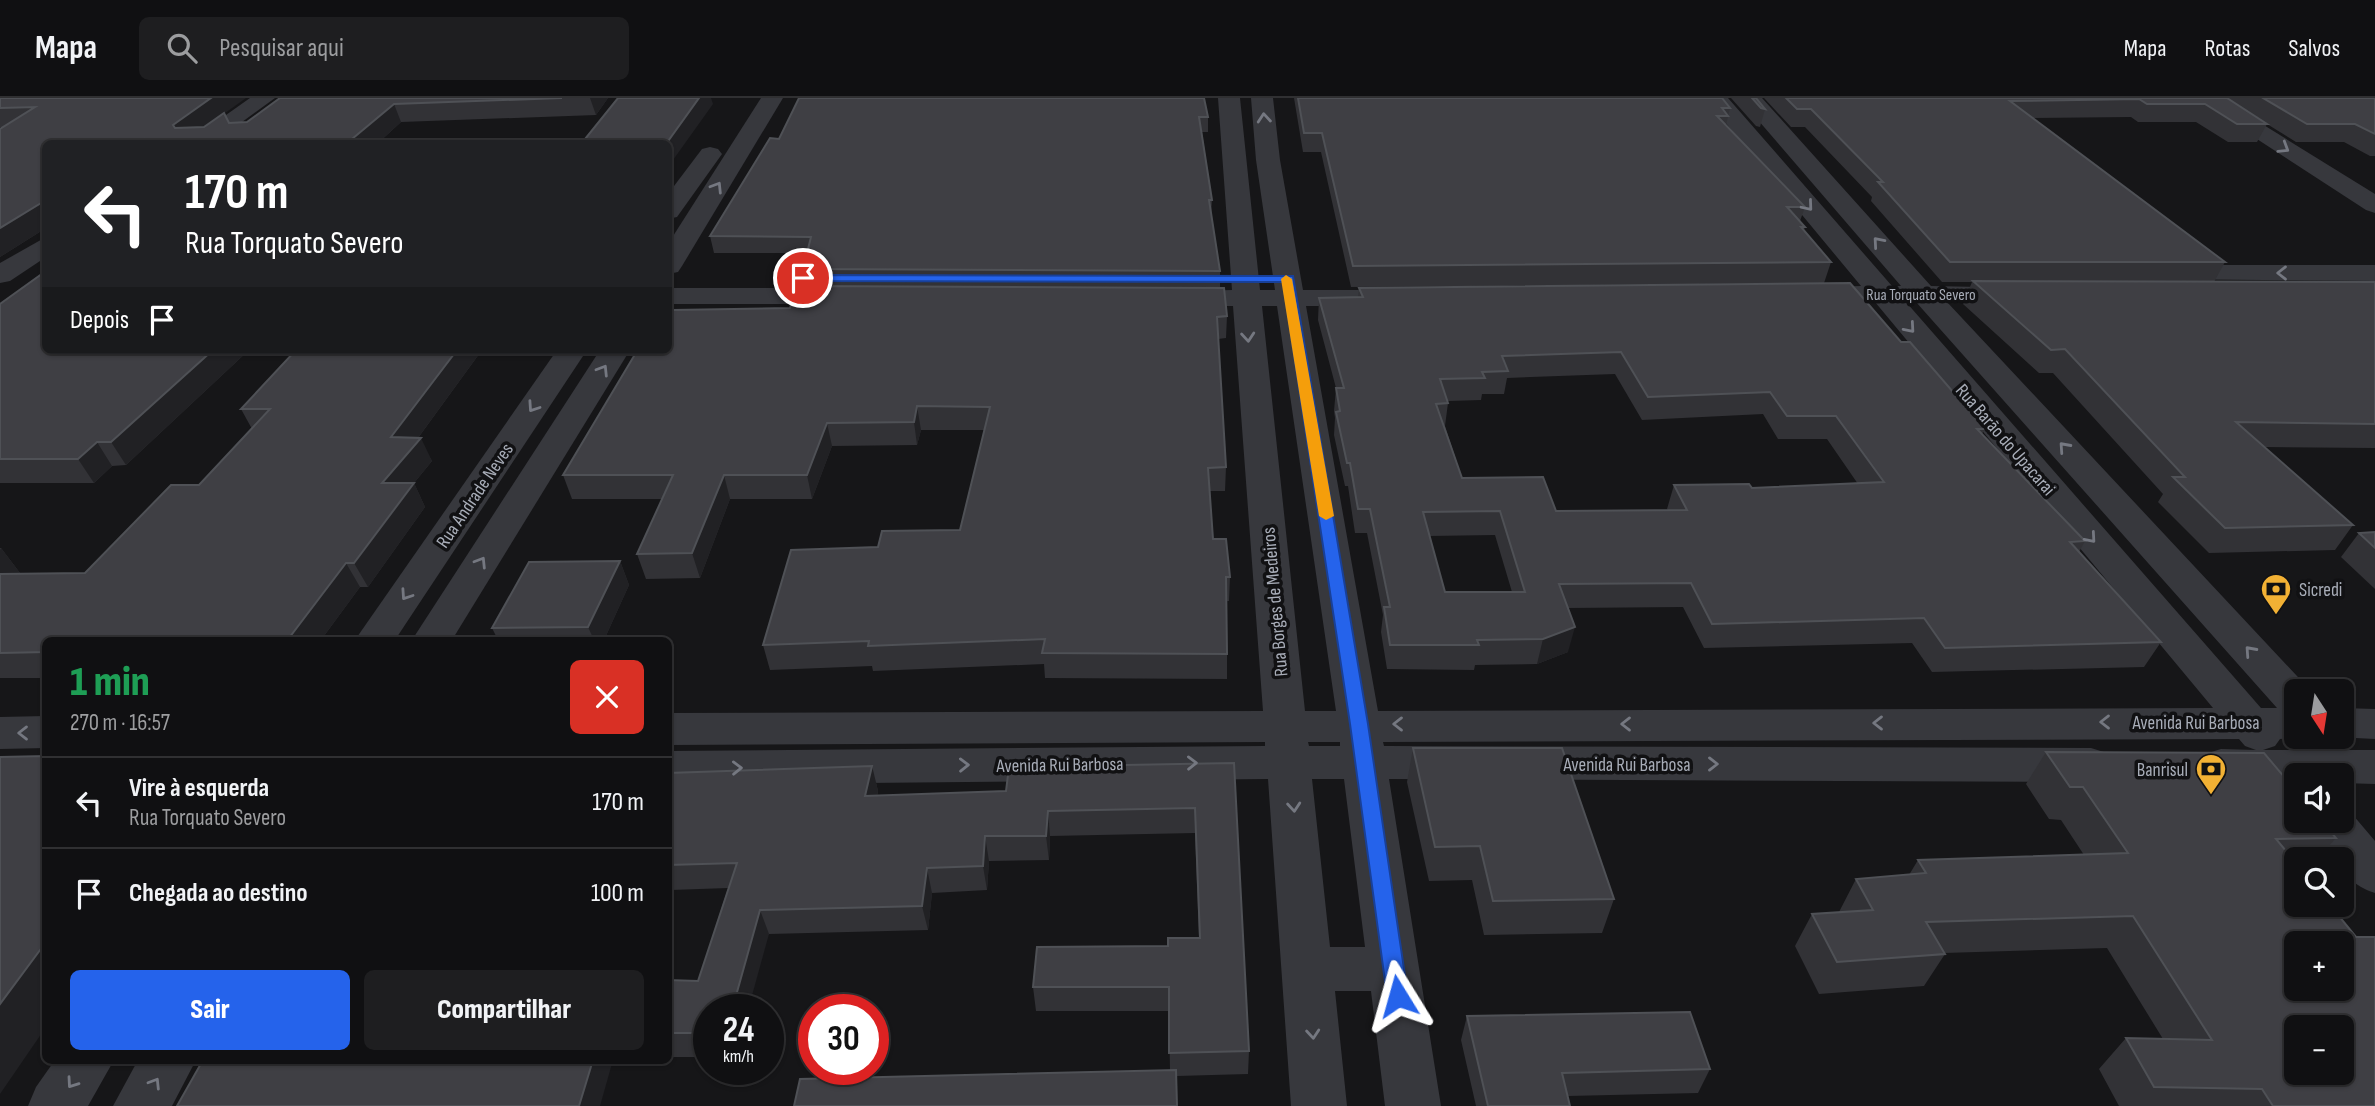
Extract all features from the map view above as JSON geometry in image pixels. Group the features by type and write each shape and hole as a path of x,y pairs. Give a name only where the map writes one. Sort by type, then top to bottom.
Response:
{"street":[{"path":"202,140 264,98"},
{"path":"672,207 750,98"},
{"path":"672,260 772,98"},
{"name":"Rua Borges de Medeiros","path":"1229,98 1251,160 1278,217 1362,744 1413,1106"},
{"name":"Rua Borges de Medeiros","path":"1262,98 1239,218 1319,1106"},
{"name":"Rua Barão do Upacarai","path":"1716,98 1772,163 2094,480 2284,689"},
{"name":"Rua Barão do Upacarai","path":"1750,98 1808,162 1894,285 2041,479 2284,764"},
{"path":"2205,98 2375,205"},
{"path":"2241,98 2341,157"},
{"path":"239,140 287,106"},
{"path":"708,157 736,157"},
{"path":"1772,163 1808,162"},
{"path":"672,213 700,216"},
{"path":"1239,218 1278,217"},
{"path":"18,285 42,251"},
{"path":"2365,294 2145,284 2375,272"},
{"path":"2325,273 2365,294"},
{"path":"672,277 870,287 672,296"},
{"name":"Rua Torquato Severo","path":"1785,286 2041,284"},
{"path":"1151,288 1394,288"},
{"name":"Rua Andrade Neves","path":"377,637 569,354"},
{"name":"Rua Andrade Neves","path":"434,637 612,354"},
{"path":"493,466 542,465"},
{"path":"2041,479 2094,480"},
{"path":"2126,578 2185,579"},
{"name":"Avenida Rui Barbosa","path":"1362,744 2284,723"},
{"path":"2354,723 2375,724"},
{"name":"Avenida Rui Barbosa","path":"672,729 846,747"},
{"path":"0,733 42,732"},
{"name":"Avenida Rui Barbosa","path":"672,768 846,747 1288,743 2132,766"},
{"path":"2188,766 2284,773"},
{"path":"2341,833 2375,874"},
{"path":"1308,970 1394,968"},
{"path":"56,1106 84,1064"},
{"path":"141,1106 167,1064"}],"building":[{"path":"0,98 211,98 173,125 175,128 204,127 224,113 229,123 247,122 280,98 562,98 394,104 351,140 42,140 42,202 0,228 0,129 35,107 0,108"},
{"path":"618,98 699,98 669,140 584,140"},
{"path":"799,98 1204,98 1208,117 1199,117 1220,271 803,269 811,237 710,236 770,138 779,139"},
{"path":"1298,98 1722,98 1730,108 1722,108 1728,116 1717,116 1805,207 1787,207 1831,262 1353,266 1322,133 1304,133"},
{"path":"1752,98 1756,98 1765,109 1761,108"},
{"path":"1786,98 2227,98 2267,124 2237,124 2205,104 2147,104 2139,99 2010,101 2225,262 1950,262 1878,182 1883,182 1811,109 1797,109"},
{"path":"2263,98 2375,98 2375,134 2355,124 2307,124"},
{"path":"42,274 42,354 209,354 111,442 97,442 78,459 0,459 0,304"},
{"path":"1973,281 2375,282 2375,424 2236,422 2353,525 2225,528 2173,477 2185,477 2065,349 2051,350"},
{"path":"1850,283 1901,342 1910,342 1985,429 1977,429 2085,541 2070,542 2161,642 1945,648 1924,618 1712,624 1691,583 1559,584 1575,627 1543,639 1477,640 1479,645 1390,645 1384,607 1390,607 1370,509 1358,509 1350,463 1347,463 1336,412 1340,411 1336,388 1344,388 1319,298 1363,297 1359,288","holes":["1621,352 1648,397 1770,392 1787,416 1836,416 1884,482 1752,488 1749,484 1674,485 1687,510 1556,511 1543,477 1462,478 1436,404 1448,403 1440,379 1485,378 1482,372 1508,371 1502,356","1500,511 1525,592 1445,592 1423,512"]},
{"path":"796,286 1224,288 1227,316 1217,317 1226,467 1208,468 1213,539 1226,539 1230,577 1226,577 1227,654 1042,653 1045,639 868,646 869,641 763,645 791,550 878,547 882,531 960,530 990,407 917,406 914,422 827,423 807,475 724,475 692,553 637,554 673,475 563,475 635,354 672,354 673,310 790,308"},
{"path":"292,354 454,354 391,437 421,438 382,483 414,483 354,563 346,563 290,637 42,637 42,652 0,653 0,574 85,573 171,485 199,485 270,409 241,409"},
{"path":"2375,532 2375,548 2359,533"},
{"path":"620,561 588,627 492,628 529,562"},
{"path":"1413,748 1562,748 1614,899 1493,901 1480,846 1435,847"},
{"path":"2046,752 2264,753 2284,777 2284,833 2332,833 2336,838 2276,839 2284,849 2284,917 2340,917 2351,931 2284,931 2284,1001 2354,1001 2354,935 2356,937 2375,937 2375,1106 2273,1106 2262,1089 2154,1087 2126,1038 2212,1040 2133,916 1926,922 1945,954 1837,962 1812,914 1873,910 1856,879 1926,873 1918,860 2128,853 2083,787 2070,787"},
{"path":"42,756 42,947 0,1004 0,757"},
{"path":"1234,763 1249,1051 1169,1053 1169,987 1033,987 1037,947 1168,946 1168,938 1200,938 1195,808 1048,811 1046,836 985,836 983,866 927,868 922,906 760,910 736,994 693,994 693,1033 672,1033 672,980 698,981 737,863 672,865 672,773 872,766 865,796 1006,791 1009,767"},
{"path":"1690,1012 1710,1069 1562,1073 1570,1106 1488,1106 1467,1016"},
{"path":"201,1064 592,1064 579,1106 177,1106"},
{"path":"1176,1070 1177,1106 794,1106 799,1085 889,1085 889,1077"}],"slow traffic":[{"path":"1286,279 1289,279 1326,516"}],"place":[{"name":"Sicredi","path":"2276,616"},
{"name":"Banrisul","path":"2211,796"}],"route":[{"path":"803,278 1289,279 1359,724 1398,996"}]}
